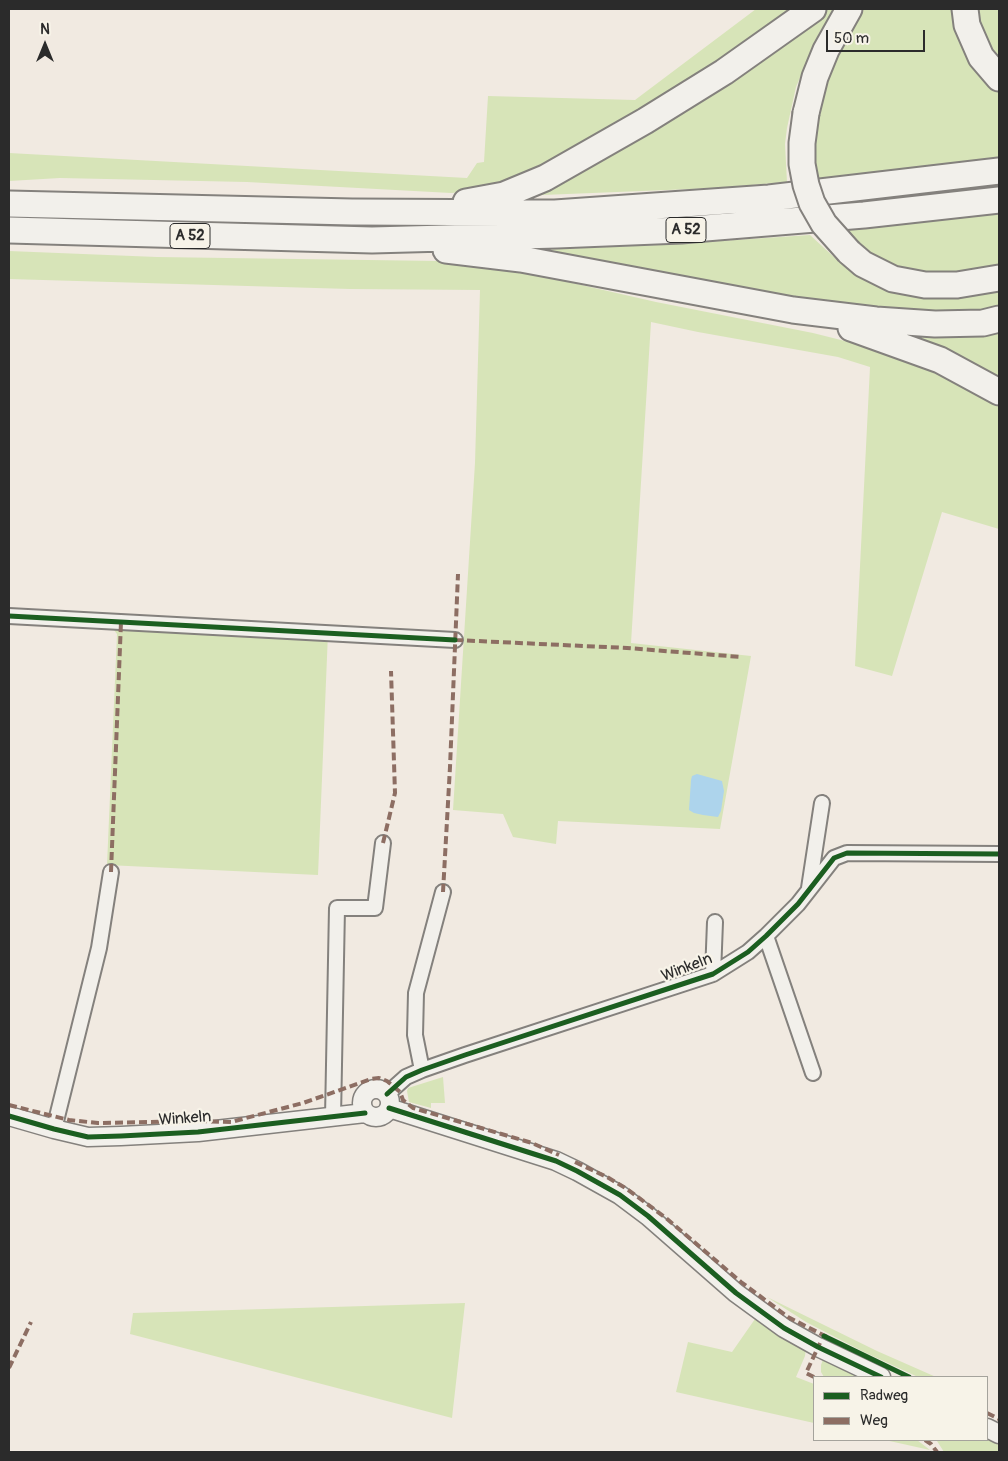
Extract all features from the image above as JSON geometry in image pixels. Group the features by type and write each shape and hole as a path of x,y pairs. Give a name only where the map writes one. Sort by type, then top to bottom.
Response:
{"highway":[{"path":"416,213 504,194 545,178 645,121 724,72 813,9"},
{"path":"849,9 826,50 815,77 806,113 802,143 802,164 812,203 824,224 849,252 863,264 893,278 925,285 957,285 999,278"},
{"path":"965,9 967,25 981,57 999,78"},
{"name":"A 52","path":"9,204 416,213 555,213 769,198 999,171"},
{"name":"A 52","path":"9,230 372,240 681,230 864,215 999,200"},
{"path":"372,240 521,260 793,310 876,320 935,324 983,323 999,319"},
{"path":"793,310 872,335 940,360 999,392"}],"street":[{"path":"9,616 455,640"},
{"name":"Winkeln","path":"809,889 822,803"},
{"path":"333,1116 337,908 376,908 383,843"},
{"name":"Winkeln","path":"9,1116 88,1137 198,1132 365,1113 372,1117 378,1117 385,1114 388,1101 406,1077 422,1070 713,974 748,952 766,936 798,904 834,858 847,853 999,854"},
{"path":"54,1129 99,948 110,872"},
{"path":"422,1070 415,1035 416,992 443,892"},
{"name":"Winkeln","path":"713,974 715,922"},
{"path":"766,936 813,1073"},
{"path":"365,1113 362,1103 364,1095 377,1090 388,1101 556,1161 586,1176 620,1195 648,1216 736,1293 784,1328 818,1347 879,1376"}],"green space":[{"path":"756,9 794,9 699,75 560,160 482,191 451,193 247,182 60,178 9,181 9,153 467,178 477,163 484,162 488,96 635,100"},
{"path":"821,9 836,9 819,33 796,87 785,144 787,182 716,188 518,196"},
{"path":"855,9 959,9 999,85 999,160 815,179 811,160 818,89"},
{"path":"973,9 999,9 999,67 984,47"},
{"path":"999,214 999,270 943,278 881,263 857,245 844,230"},
{"path":"810,235 847,269 870,282 904,291 999,286 999,313 887,317 510,251 659,245"},
{"path":"9,251 157,257 438,261 498,266 656,302 813,333 873,348 945,375 999,406 999,529 942,512 892,676 855,666 870,367 838,357 651,322 631,643 751,656 720,829 558,821 556,844 513,837 503,814 453,810 475,463 480,290 350,289 9,279"},
{"path":"999,327 999,385 871,328"},
{"path":"110,625 328,633 318,875 107,865 117,634"},
{"path":"443,1077 445,1103 431,1103 431,1108 409,1102 408,1088"},
{"path":"767,1297 877,1351 934,1376 916,1376 806,1322"},
{"path":"465,1303 452,1418 130,1334 133,1313"},
{"path":"755,1319 806,1348 805,1356 796,1377 813,1384 813,1423 676,1392 688,1342 732,1352"},
{"path":"823,1359 861,1376 823,1376 821,1365"},
{"path":"988,1436 999,1442 999,1452 944,1452 937,1441 988,1441"},
{"path":"890,1441 918,1441 930,1450"}],"water":[{"path":"697,774 722,781 724,791 721,811 718,817 694,813 689,810 691,780 692,776"}],"marked path":[{"path":"443,892 458,574"},
{"path":"111,872 121,622"},
{"path":"455,640 627,648 741,657"},
{"path":"383,843 395,793 391,671"},
{"path":"9,1105 69,1120 98,1123 231,1122 303,1103 371,1079 379,1078 387,1081 400,1092 403,1100 413,1108 532,1143 559,1155"},
{"path":"575,1162 627,1189 666,1218 741,1282 788,1317 827,1337"},
{"path":"9,1368 31,1322"},
{"path":"813,1376 806,1373 820,1343"},
{"path":"988,1414 999,1419"},
{"path":"926,1441 937,1452"}],"cycle path":[{"path":"9,616 455,640"},
{"path":"387,1094 406,1077 422,1070 713,974 748,952 766,936 798,904 834,858 847,853 999,854"},
{"path":"389,1108 556,1161 577,1171 620,1195 648,1216 736,1293 784,1328 818,1347 879,1376"},
{"path":"9,1116 88,1137 198,1132 365,1113"},
{"path":"824,1336 907,1376"}]}
